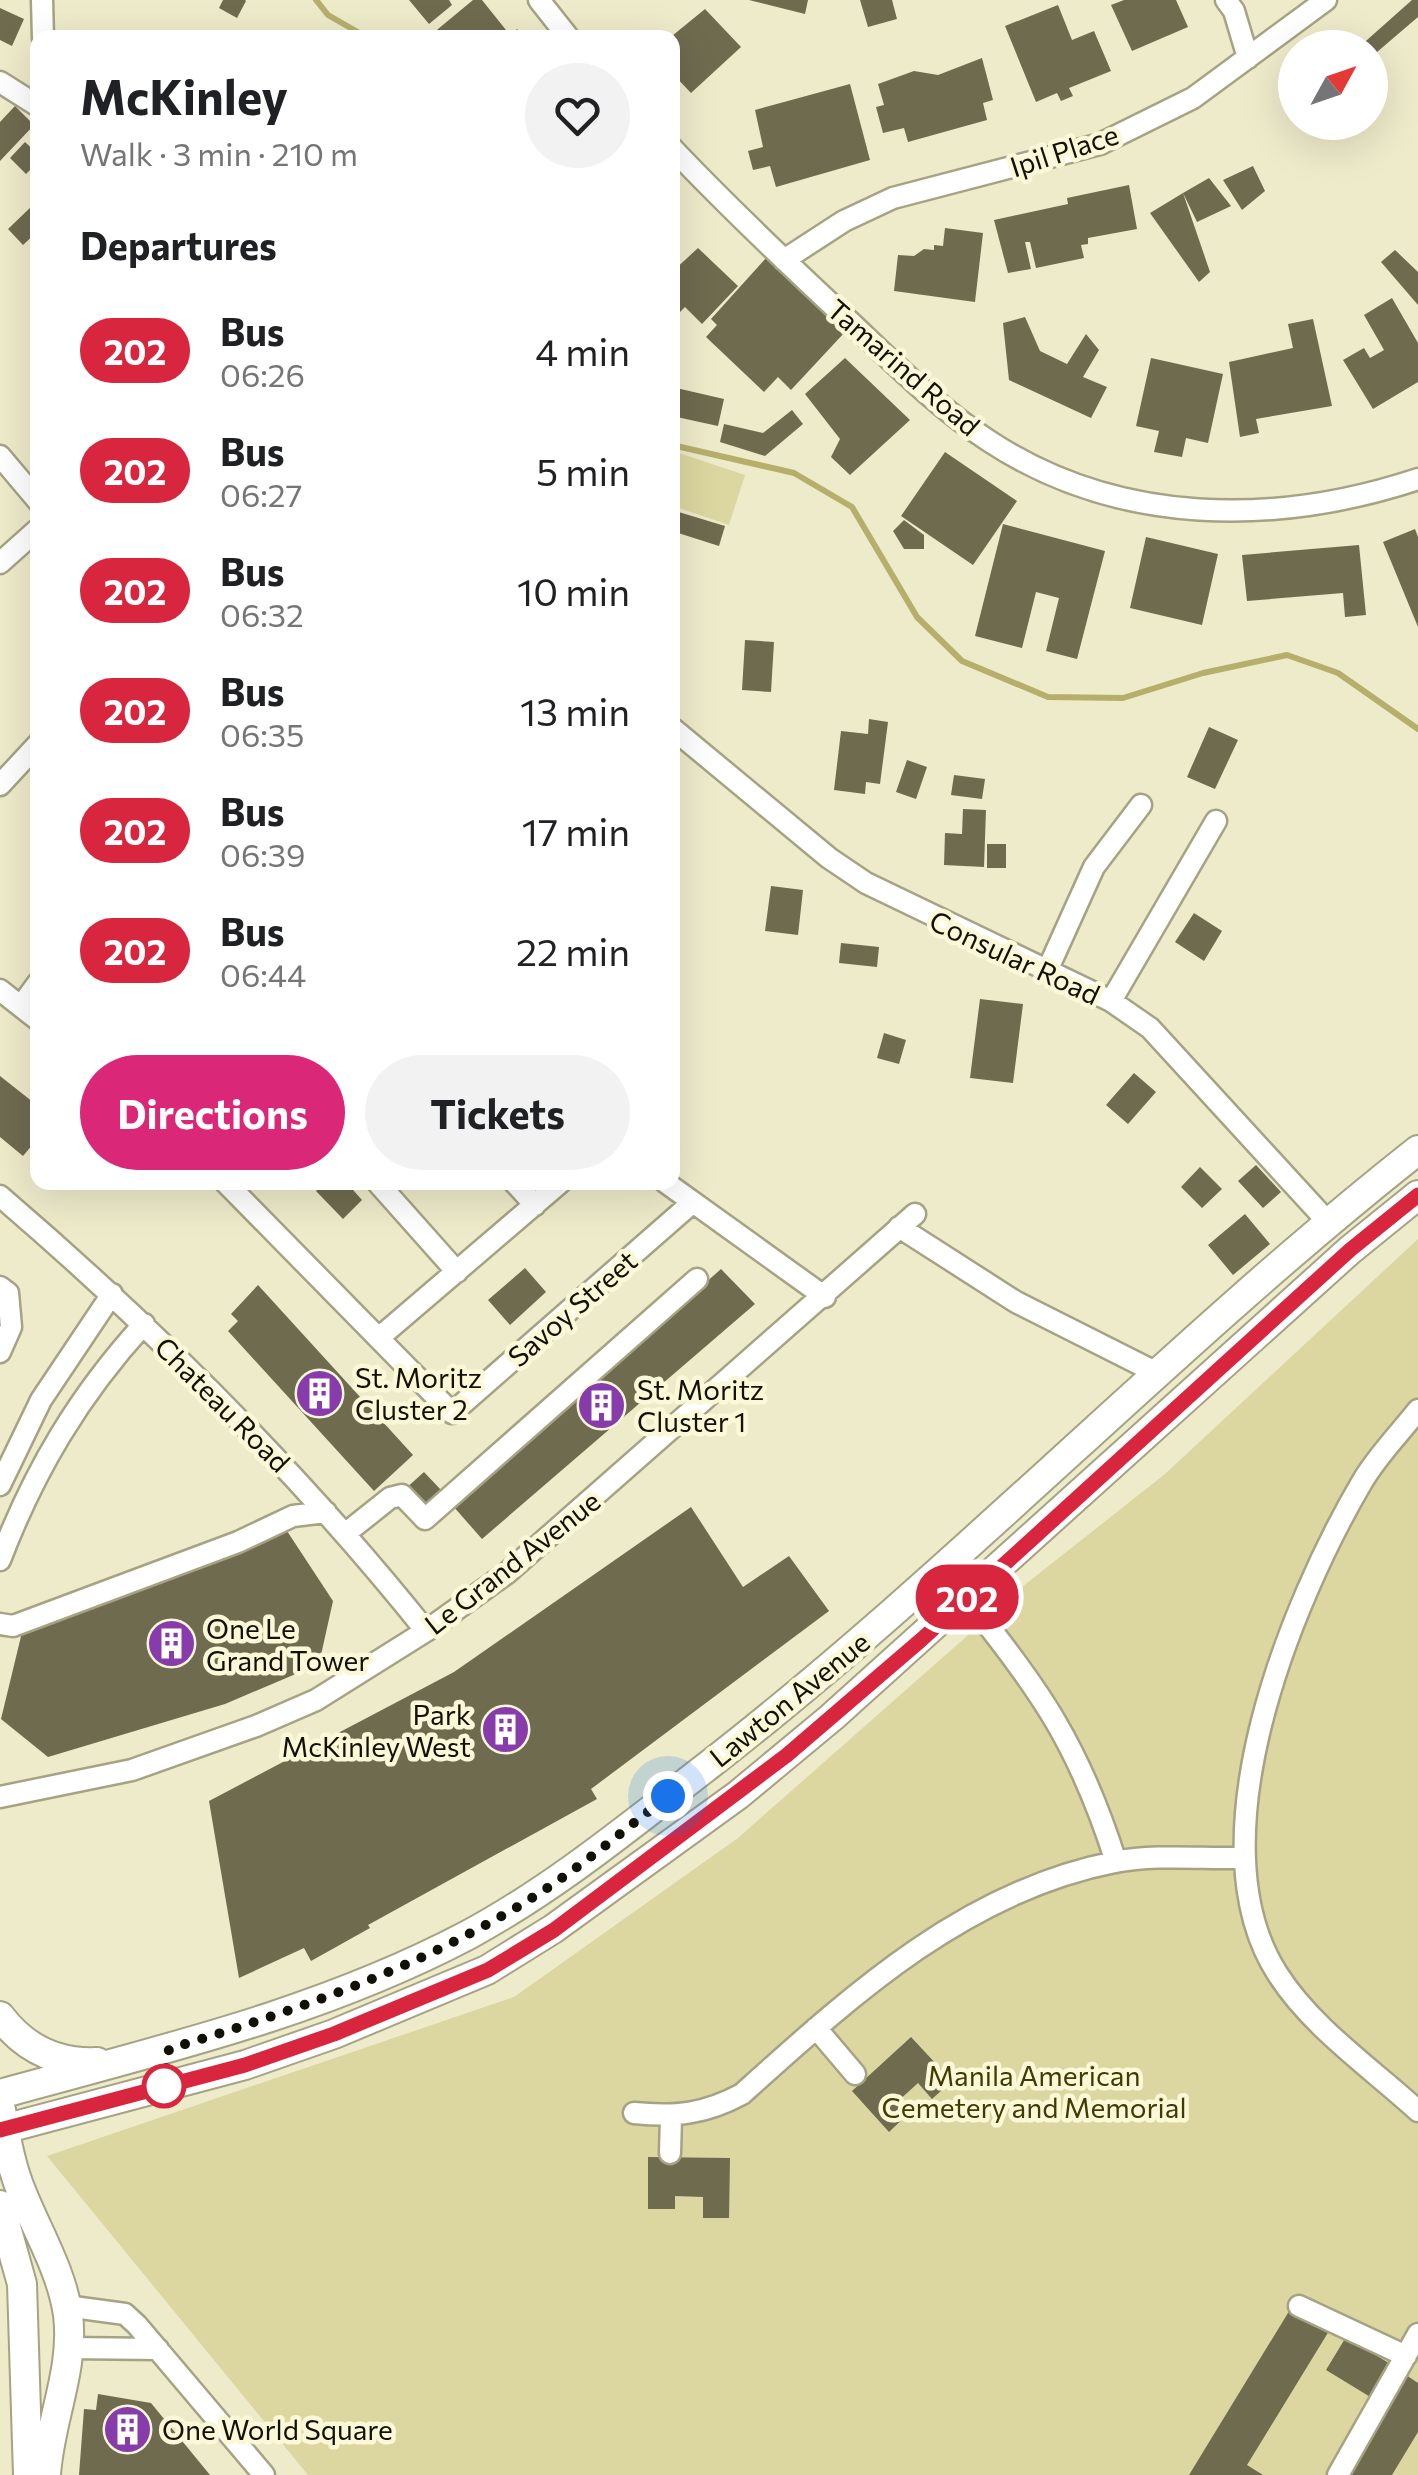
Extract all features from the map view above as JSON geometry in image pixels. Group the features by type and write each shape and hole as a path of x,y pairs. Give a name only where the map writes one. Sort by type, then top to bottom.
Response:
{"main road":[{"name":"Lawton Avenue","path":"0,2094 133,2060 318,2003 396,1970 530,1900 777,1712 944,1569 1327,1221 1418,1150"},
{"name":"Lawton Avenue","path":"2,2121 245,2065 411,2006 488,1970 554,1930 738,1795 966,1598 1350,1250 1418,1195"},
{"path":"0,2016 25,2042 55,2058 88,2063 133,2060"},
{"path":"2,2121 16,2178 66,2306 68,2348 50,2430 46,2475"},
{"path":"0,2205 22,2284 28,2475"}],"street":[{"path":"42,0 43,30"},
{"path":"539,0 563,30"},
{"path":"1226,0 1234,11 1248,58"},
{"name":"Ipil Place","path":"784,260 844,220 893,198 1100,144 1193,98 1326,0"},
{"path":"0,82 30,95"},
{"name":"Tamarind Road","path":"680,156 924,391 990,442 1040,468 1104,493 1204,513 1286,510 1352,501 1418,479"},
{"path":"0,456 30,491"},
{"path":"0,563 30,536"},
{"name":"Consular Road","path":"680,734 866,884 1111,1001 1178,1055 1327,1221"},
{"path":"4,774 30,751"},
{"path":"1047,971 1094,867 1141,805"},
{"path":"1111,1001 1216,821"},
{"path":"0,990 29,1013"},
{"path":"233,1190 381,1336 553,1190"},
{"path":"383,1190 458,1272"},
{"path":"521,1190 536,1206"},
{"path":"677,1190 825,1297"},
{"name":"Chateau Road","path":"0,1196 144,1324 346,1533 426,1631"},
{"name":"Savoy Street","path":"381,1336 452,1413 693,1202"},
{"name":"Le Grand Avenue","path":"0,1797 132,1770 256,1726 316,1700 426,1631 506,1573 825,1297 907,1221 1031,1311 1159,1374"},
{"path":"346,1533 390,1498 402,1494 425,1519 697,1279"},
{"path":"0,1287 8,1294 11,1327 0,1352"},
{"path":"0,1486 42,1400 112,1294"},
{"path":"0,1560 47,1454 79,1403 144,1324"},
{"path":"1418,1410 1363,1480 1299,1608 1258,1726 1245,1858 1248,1900 1260,1940 1276,1972 1300,2004 1418,2112"},
{"path":"0,1624 13,1626 119,1588 293,1516 326,1512"},
{"path":"966,1598 1046,1701 1069,1739 1096,1798 1116,1862"},
{"path":"634,2112 671,2117 714,2109 742,2094 890,1966 944,1931 1030,1890 1116,1862 1245,1858"},
{"path":"816,2028 855,2074"},
{"path":"670,2153 671,2117"},
{"path":"66,2306 125,2314 264,2475"},
{"path":"1299,2306 1406,2356"},
{"path":"1338,2475 1418,2334"},
{"path":"68,2348 158,2349"}],"green space":[{"path":"680,453 745,475 729,525 680,508"},
{"name":"Manila American Cemetery and Memorial","path":"1418,1239 1418,2475 308,2475 47,2156 514,1997 738,1838 1027,1583 1165,1474"}],"building":[{"path":"223,0 246,1 237,18 219,8"},
{"path":"409,0 449,0 452,5 429,24"},
{"path":"473,0 482,0 506,30 437,30"},
{"path":"749,0 808,0 805,14"},
{"path":"860,0 892,0 897,19 868,27"},
{"path":"1124,0 1176,0 1188,27 1132,51 1111,5"},
{"path":"1412,0 1418,0 1418,17 1388,43 1388,30 1378,30"},
{"path":"1058,5 1072,40 1094,31 1111,71 1069,88 1073,96 1061,101 1057,93 1036,102 1005,26"},
{"path":"0,8 24,19 12,46 0,40"},
{"path":"705,9 741,47 691,93 680,81 679,30"},
{"path":"982,58 993,100 983,103 987,120 908,142 904,128 883,133 876,107 884,105 878,84 914,71 938,75"},
{"path":"850,84 870,160 776,187 770,166 753,170 748,151 763,147 755,110"},
{"path":"15,106 30,121 30,129 0,161 0,122"},
{"path":"25,142 30,147 30,170 26,174 10,158"},
{"path":"1253,166 1265,191 1242,210 1223,180"},
{"path":"1209,178 1231,206 1197,222 1183,193"},
{"path":"1129,185 1137,229 1088,238 1088,244 1081,245 1084,258 1036,268 1030,242 1025,242 1031,269 1008,273 994,220 1068,204 1067,198"},
{"path":"1183,193 1210,272 1199,282 1150,213"},
{"path":"30,208 30,238 23,245 8,229"},
{"path":"945,228 983,233 975,302 894,291 898,255 914,256 924,249 934,250 934,245 943,246"},
{"path":"698,248 738,286 702,324 685,307 680,312 680,265"},
{"path":"1395,250 1418,272 1418,305 1381,262"},
{"path":"766,258 845,332 791,390 778,377 764,392 706,337 717,325 711,319"},
{"path":"1392,298 1418,343 1418,382 1373,409 1343,360 1364,348 1370,358 1384,350 1364,315"},
{"path":"1025,317 1040,351 1067,364 1086,334 1099,350 1083,377 1107,387 1091,418 1009,380 1003,323"},
{"path":"1313,319 1332,406 1256,419 1259,433 1240,437 1229,362 1293,348 1288,324"},
{"path":"845,358 910,420 850,475 831,457 840,439 805,394"},
{"path":"1151,358 1223,374 1208,443 1186,438 1182,457 1154,452 1159,431 1136,426"},
{"path":"680,389 724,399 718,426 680,418"},
{"path":"792,410 803,424 765,456 720,442 724,424 763,433"},
{"path":"945,452 1017,501 973,565 901,516"},
{"path":"680,512 725,526 719,546 680,534"},
{"path":"904,520 924,535 924,549 904,549 893,531"},
{"path":"1003,524 1105,551 1077,659 1046,651 1059,598 1036,592 1022,648 975,636"},
{"path":"1415,529 1418,537 1418,627 1383,542"},
{"path":"1146,537 1218,554 1202,625 1130,608"},
{"path":"1359,545 1366,615 1345,617 1343,593 1247,601 1242,555"},
{"path":"745,640 774,642 771,692 742,690"},
{"path":"869,719 888,722 880,784 866,782 865,794 834,790 841,731 868,734"},
{"path":"1209,727 1238,740 1215,789 1187,777"},
{"path":"907,760 927,767 916,799 896,792"},
{"path":"954,775 985,779 982,799 951,795"},
{"path":"963,809 986,810 984,867 944,865 945,833 962,834"},
{"path":"987,844 1006,844 1006,868 987,868"},
{"path":"771,886 803,890 798,935 765,931"},
{"path":"1194,913 1222,931 1204,961 1175,942"},
{"path":"841,943 879,947 877,967 839,963"},
{"path":"980,999 1023,1004 1013,1083 970,1078"},
{"path":"884,1033 906,1040 899,1064 877,1058"},
{"path":"1134,1073 1156,1092 1128,1124 1106,1105"},
{"path":"0,1076 30,1100 30,1148 23,1156 0,1137"},
{"path":"1256,1165 1281,1192 1263,1208 1238,1181"},
{"path":"1200,1167 1222,1189 1202,1208 1181,1187"},
{"path":"353,1190 362,1200 343,1219 316,1191"},
{"path":"1245,1214 1270,1244 1233,1275 1208,1245"},
{"path":"525,1268 546,1292 510,1325 488,1300"},
{"name":"St. Moritz Cluster 1","path":"721,1269 755,1304 482,1539 453,1506"},
{"name":"St. Moritz Cluster 2","path":"258,1285 413,1455 374,1491 228,1331 238,1321 231,1314"},
{"path":"424,1472 441,1490 421,1508 404,1490"},
{"name":"Park McKinley West","path":"691,1507 743,1587 789,1556 829,1611 591,1789 597,1799 368,1925 370,1928 311,1961 304,1948 239,1978 209,1801 454,1672"},
{"name":"One Le Grand Tower","path":"287,1531 333,1601 319,1664 225,1704 48,1757 1,1719 24,1624"},
{"path":"911,2037 952,2081 932,2099 918,2083 896,2103 907,2115 889,2132 852,2091"},
{"path":"648,2157 730,2158 729,2218 703,2218 703,2197 675,2196 675,2209 648,2209"},
{"path":"1291,2308 1329,2331 1247,2465 1263,2475 1189,2475"},
{"path":"1346,2337 1392,2365 1372,2398 1326,2370"},
{"path":"1406,2375 1418,2383 1418,2432 1392,2475 1346,2475"},
{"name":"One World Square","path":"98,2394 151,2403 210,2475 79,2475 84,2409 96,2410"}],"waterway":[{"path":"316,0 328,15 354,30"},
{"path":"680,447 794,473 852,507 917,617 962,661 1048,697 1123,698 1203,673 1287,655 1338,673 1418,729"}],"bus line":[{"name":"202","path":"0,2130 245,2065 334,2034 411,2006 488,1970 554,1930 787,1755 921,1640 1350,1250 1418,1195"}],"place":[{"name":"St. Moritz Cluster 2","path":"320,1393"},
{"name":"St. Moritz Cluster 1","path":"602,1405"},
{"name":"One Le Grand Tower","path":"171,1644"},
{"name":"Park McKinley West","path":"506,1730"},
{"name":"One World Square","path":"127,2429"}],"route":[{"path":"164,2086 169,2049 318,2003 467,1935 530,1900 668,1796"}]}
